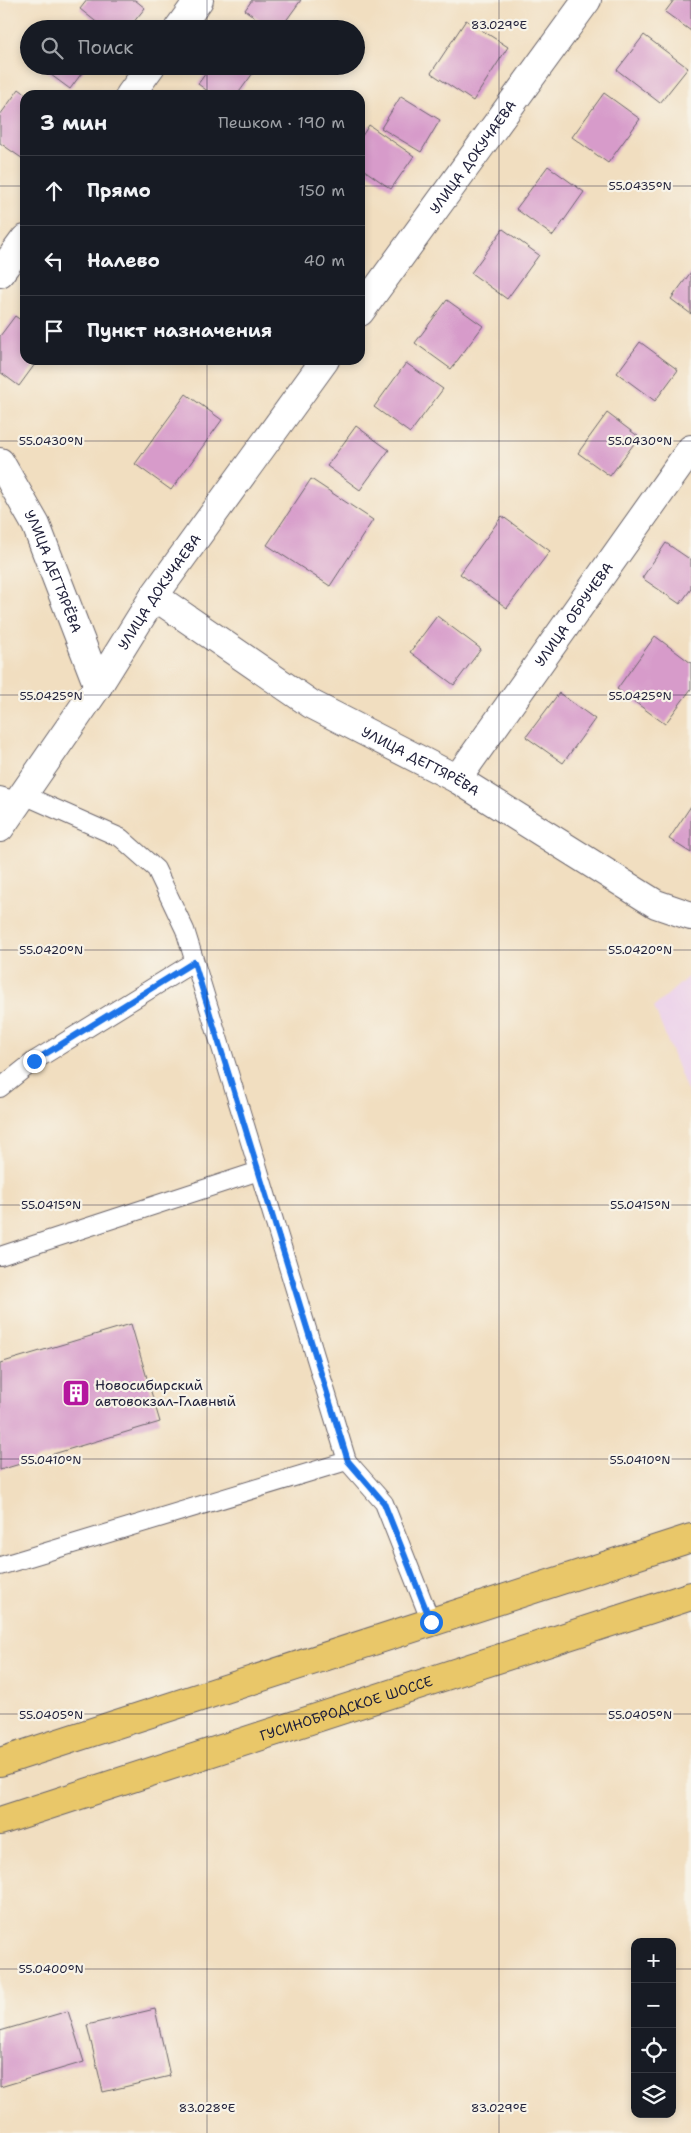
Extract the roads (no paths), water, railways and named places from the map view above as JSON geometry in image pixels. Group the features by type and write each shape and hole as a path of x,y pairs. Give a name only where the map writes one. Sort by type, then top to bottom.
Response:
{"main road":[{"path":"0,1762 691,1538"},
{"name":"ГУСИНОБРОДСКОЕ ШОССЕ","path":"0,1821 691,1596"}],"street":[{"path":"185,20 199,0"},
{"name":"УЛИЦА ДОКУЧАЕВА","path":"365,305 587,0"},
{"path":"134,90 144,75"},
{"path":"0,273 20,246"},
{"name":"УЛИЦА ДОКУЧАЕВА","path":"0,828 14,798 98,686 154,596 322,365"},
{"name":"УЛИЦА ОБРУЧЕВА","path":"457,779 691,449"},
{"name":"УЛИЦА ДЕГТЯРЁВА","path":"0,462 36,525 98,686"},
{"name":"УЛИЦА ДЕГТЯРЁВА","path":"154,596 312,704 457,779 656,904 691,916"}],"lane":[{"path":"14,798 121,838 156,869 184,930 348,1461 384,1503 431,1622"},
{"path":"0,1088 34,1061 194,962"},
{"path":"0,1256 259,1171"},
{"path":"0,1566 348,1461"}],"place":[{"name":"Новосибирский автовокзал-Главный","path":"76,1393"}]}
